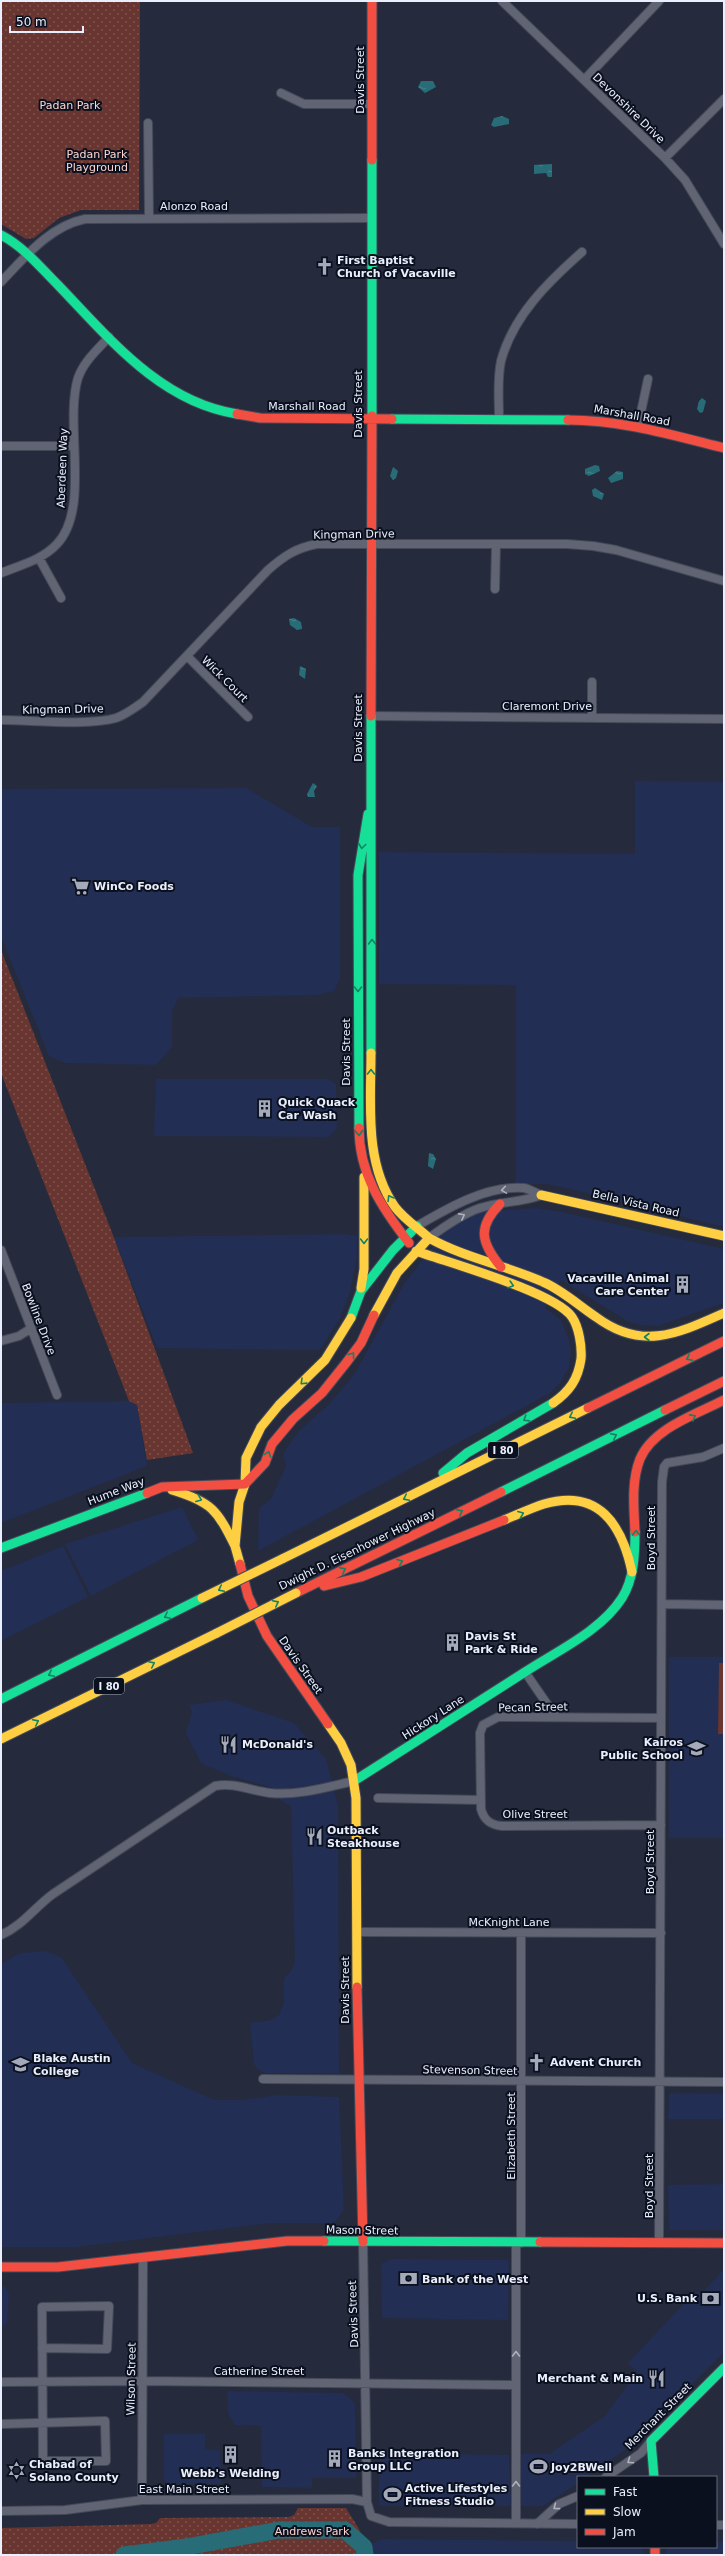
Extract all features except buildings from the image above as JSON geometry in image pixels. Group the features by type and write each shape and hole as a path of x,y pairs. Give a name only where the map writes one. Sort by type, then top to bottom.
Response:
{"main road":[{"name":"Davis Street","path":"245,1484 265,1463 272,1444 293,1419 322,1393 361,1343 383,1295 397,1273 429,1238 396,1208 382,1184 371,1137 373,828 370,808 372,1"},
{"name":"Marshall Road","path":"1,235 28,255 109,337 161,385 186,400 211,410 232,415 260,418 579,419 638,426 724,448"},
{"name":"Davis Street","path":"370,808 365,823 358,875 358,1123 364,1174 382,1208 416,1251"},
{"path":"361,1291 364,1269 364,1174"},
{"name":"Bella Vista Road","path":"541,1195 724,1236"},
{"path":"500,1204 488,1216 483,1231 483,1243 489,1254 501,1267"},
{"name":"Davis Street","path":"363,2242 358,2080 356,1805 354,1781 351,1764 341,1743 266,1636 248,1596 236,1546 238,1502 245,1484 246,1458 261,1427 279,1405 325,1360 353,1314 361,1291 404,1237 417,1226"},
{"path":"429,1238 444,1247 501,1267 558,1290 608,1326 640,1337 673,1333 724,1313"},
{"path":"416,1251 541,1295 561,1306 573,1318 582,1349 578,1376 569,1390 554,1402 468,1453 424,1489"},
{"name":"I 80","path":"1,1699 202,1598 282,1560 724,1341"},
{"name":"Dwight D. Eisenhower Highway","path":"1,1739 724,1381"},
{"name":"Hickory Lane","path":"354,1781 388,1761 602,1620 623,1597 632,1572 635,1557 636,1475 642,1453 656,1439 724,1400"},
{"name":"Hume Way","path":"1,1548 162,1487 245,1484"},
{"path":"162,1487 202,1500 213,1507 236,1546"},
{"path":"296,1593 361,1577 545,1504 563,1500 579,1501 596,1507 610,1518 620,1529 627,1545 632,1572"},
{"path":"1,1695 15,1692"},
{"name":"Mason Street","path":"1,2267 58,2267 287,2241 724,2243"},
{"name":"Merchant Street","path":"651,2441 724,2368"},
{"path":"651,2441 654,2476"}],"street":[{"name":"Devonshire Drive","path":"502,1 665,158 693,193 724,244"},
{"path":"584,80 659,1"},
{"path":"281,93 304,104 372,104"},
{"path":"665,158 724,99"},
{"path":"148,123 149,217"},
{"name":"Alonzo Road","path":"1,282 53,232 76,221 108,217 371,218"},
{"path":"499,418 498,381 508,339 525,310 560,271 582,252"},
{"name":"Aberdeen Way","path":"1,573 39,558 61,539 71,517 74,499 75,393 79,377 85,364 109,337"},
{"path":"638,426 648,379"},
{"path":"1,446 74,446"},
{"name":"Kingman Drive","path":"1,720 96,721 115,718 130,712 143,702 286,554 302,547 317,544 496,544 592,546 616,550 724,581"},
{"path":"495,589 496,544"},
{"path":"39,558 61,598"},
{"name":"Wick Court","path":"187,656 248,717"},
{"path":"592,682 592,718"},
{"name":"Claremont Drive","path":"371,716 724,719"},
{"name":"Bella Vista Road","path":"417,1226 440,1213 482,1195 525,1188 541,1195"},
{"path":"429,1238 464,1215 480,1208 525,1201 541,1195"},
{"name":"Bowline Drive","path":"1,1250 30,1329 57,1395"},
{"path":"1,1341 19,1336 30,1329"},
{"name":"Boyd Street","path":"659,2243 661,1718 663,1604 662,1480 664,1467 667,1463 702,1457 724,1448"},
{"path":"663,1604 724,1604"},
{"path":"524,1672 556,1717"},
{"name":"Pecan Street","path":"481,1800 480,1733 483,1725 489,1720 498,1718 556,1717 661,1718"},
{"path":"1,1936 14,1929 38,1905 53,1894 215,1786 233,1784 270,1793 285,1794 313,1790 354,1781"},
{"path":"378,1798 481,1800"},
{"name":"Olive Street","path":"481,1800 485,1818 496,1825 661,1825"},
{"name":"McKnight Lane","path":"357,1932 661,1933"},
{"name":"Elizabeth Street","path":"516,2523 516,2385 522,2082 522,1933"},
{"name":"Stevenson Street","path":"263,2079 522,2082 724,2082"},
{"name":"Davis Street","path":"363,2242 367,2383 367,2502 371,2516 381,2521 516,2523"},
{"name":"Wilson Street","path":"142,2500 143,2258"},
{"path":"2,2424 41,2423 104,2420 106,2461 42,2461 41,2423 41,2381 42,2307 109,2306 107,2349 42,2348"},
{"name":"Catherine Street","path":"1,2382 142,2381 516,2385"},
{"name":"Merchant Street","path":"607,2476 641,2453 651,2441"},
{"path":"537,2524 559,2504 577,2496"},
{"name":"East Main Street","path":"1,2511 65,2510 142,2500 352,2499 367,2502"},
{"path":"516,2523 577,2524"}],"shaded area":[{"path":"635,781 724,782 724,1227 547,1184 516,1184 516,985 379,984 379,852 635,854"},
{"path":"246,788 312,827 340,827 340,979 334,991 317,995 178,998 172,1011 172,1047 156,1065 65,1063 49,1056 1,936 1,789"},
{"path":"156,1079 328,1079 336,1084 337,1128 329,1137 154,1136"},
{"path":"535,1208 562,1212 724,1249 724,1303 657,1326 640,1325 627,1321 561,1280 545,1308 561,1320 569,1340 571,1353 569,1367 560,1383 550,1393 258,1551 259,1508 271,1499 286,1466 283,1453 299,1431 329,1404 354,1375 404,1284 445,1230 479,1212"},
{"path":"345,1234 357,1236 357,1257 350,1292 340,1318 320,1350 157,1348 114,1237"},
{"path":"129,1401 137,1405 147,1466 1,1523 1,1403"},
{"path":"182,1507 198,1540 91,1596 65,1544"},
{"path":"63,1546 88,1597 1,1641 1,1571"},
{"name":"Kairos Public School","path":"669,1657 724,1657 724,1838 669,1838"},
{"path":"226,1700 294,1723 326,1759 338,1806 339,2073 265,2073 257,2069 254,2064 250,2023 271,2020 279,2015 284,2003 284,1978 290,1973 295,1961 291,1806 280,1800 274,1788 231,1776 201,1763 186,1733 192,1712 189,1705"},
{"path":"46,1951 61,1957 132,2063 214,2100 240,2100 278,2095 339,2097 344,2209 336,2221 332,2223 271,2223 77,2247 1,2247 1,1964 20,1953"},
{"path":"669,2093 724,2094 724,2119 668,2119"},
{"path":"724,2184 724,2230 669,2230 668,2185"},
{"path":"390,2259 507,2260 509,2263 508,2320 382,2318 381,2264"},
{"path":"724,2269 724,2352 630,2446 587,2476 577,2476 577,2484 543,2506 520,2506 521,2454 549,2454 605,2416 637,2372 628,2363 695,2292 704,2291"},
{"path":"1,2287 5,2287 9,2293 7,2323 4,2325 1,2325"},
{"path":"227,2392 342,2393 350,2398 355,2404 356,2478 312,2478 312,2488 262,2487 261,2426 235,2425 228,2413"},
{"path":"164,2434 205,2434 205,2450 220,2450 222,2484 168,2484 164,2480"},
{"path":"382,2453 509,2455 511,2506 379,2506 379,2455"},
{"path":"382,2539 577,2541 577,2548 643,2548 644,2555 373,2555 369,2545"},
{"path":"717,2542 724,2542 724,2555 666,2555 666,2548 717,2548"}],"green space":[{"name":"Padan Park","path":"1,1 140,1 139,210 81,210 59,218 34,238 26,239 1,224"},
{"path":"1,950 113,1235 193,1453 147,1460 137,1405 129,1401 1,1073"},
{"path":"719,1663 724,1663 724,1734 718,1734"},
{"name":"Andrews Park","path":"298,2508 346,2508 359,2529 367,2555 1,2555 1,2528 151,2524 156,2523 160,2518 289,2517 294,2515"}],"water":[{"path":"421,81 433,81 436,87 425,93 418,87"},
{"path":"502,116 509,119 509,124 494,127 491,125 494,118"},
{"path":"552,164 552,177 548,177 546,173 534,174 534,165"},
{"path":"702,398 706,401 703,412 700,413 697,409 699,401"},
{"path":"595,465 599,466 600,471 589,476 585,474 585,469"},
{"path":"393,467 398,471 396,478 393,480 390,476"},
{"path":"617,471 623,472 623,479 611,483 608,478"},
{"path":"595,488 604,494 602,500 593,496 592,490"},
{"path":"294,618 301,622 302,629 297,630 290,625 289,619"},
{"path":"300,666 306,669 305,679 299,675"},
{"path":"313,783 317,786 314,791 315,797 308,797 307,794"},
{"path":"429,1153 433,1154 436,1159 433,1169 428,1166"}],"waterway":[{"path":"124,2555 186,2547 279,2530 345,2530 364,2547 365,2555"}],"traffic: fast":[{"path":"372,160 372,416"},
{"path":"1,235 17,245 117,346 160,382 184,396 209,407 237,414"},
{"path":"392,419 568,420"},
{"path":"371,716 371,1053"},
{"path":"359,1128 358,875 368,814"},
{"path":"351,1318 361,1291 393,1250 417,1226"},
{"path":"443,1473 467,1453 553,1403"},
{"path":"501,1492 665,1410"},
{"path":"1,1548 147,1493"},
{"path":"525,1672 578,1640 613,1610 622,1598 629,1583 634,1558 635,1532"},
{"path":"1,1699 202,1598"},
{"path":"354,1781 525,1672"},
{"path":"324,2241 540,2242"},
{"path":"654,2476 651,2441 724,2368"}],"traffic: slow":[{"path":"371,1053 371,1133 378,1172 385,1190 395,1207 429,1238 397,1273 374,1315"},
{"path":"361,1288 364,1269 364,1177"},
{"path":"541,1195 724,1236"},
{"path":"429,1238 457,1251 529,1276 550,1285 596,1317 629,1334 660,1336 691,1327 724,1313"},
{"path":"416,1251 524,1288 562,1307 572,1317 578,1332 580,1343 580,1366 578,1373 569,1389 553,1403"},
{"path":"240,1564 235,1546 239,1502 245,1484 246,1458 261,1427 279,1405 325,1360 351,1318"},
{"path":"282,1559 588,1408"},
{"path":"172,1490 196,1499 212,1509 223,1524 235,1546"},
{"path":"504,1520 534,1507 563,1500 580,1501 593,1506 605,1514 622,1539 632,1572"},
{"path":"202,1598 282,1559"},
{"path":"217,1633 296,1593"},
{"path":"1,1739 217,1633"},
{"path":"328,1724 341,1743 351,1765 356,1798 357,1987"}],"traffic: jam":[{"path":"372,1 372,160"},
{"path":"237,414 260,418 392,419"},
{"path":"371,716 372,416"},
{"path":"568,420 627,425 666,433 724,448"},
{"path":"359,1128 363,1160 374,1190 390,1217 409,1243"},
{"path":"500,1204 488,1220 484,1235 489,1250 501,1267"},
{"path":"245,1484 265,1463 272,1444 293,1419 322,1393 346,1363 361,1343 374,1315"},
{"path":"588,1408 724,1341"},
{"path":"665,1410 724,1381"},
{"path":"635,1532 635,1476 640,1459 646,1448 665,1430 724,1400"},
{"path":"147,1493 162,1487 245,1484"},
{"path":"296,1593 501,1492"},
{"path":"324,1586 361,1577 504,1520"},
{"path":"240,1564 248,1596 267,1636 328,1724"},
{"path":"357,1987 363,2242"},
{"path":"1,2267 58,2267 287,2241 324,2241"},
{"path":"540,2242 724,2243"},
{"path":"655,2548 655,2555"}],"place":[{"name":"First Baptist Church of Vacaville","path":"324,266"},
{"name":"WinCo Foods","path":"81,886"},
{"name":"Quick Quack Car Wash","path":"265,1108"},
{"name":"Vacaville Animal Care Center","path":"682,1284"},
{"name":"Davis St Park & Ride","path":"452,1642"},
{"name":"McDonald's","path":"229,1744"},
{"name":"Kairos Public School","path":"696,1748"},
{"name":"Outback Steakhouse","path":"314,1836"},
{"name":"Advent Church","path":"537,2062"},
{"name":"Blake Austin College","path":"20,2064"},
{"name":"Bank of the West","path":"409,2279"},
{"name":"U.S. Bank","path":"710,2298"},
{"name":"Merchant & Main","path":"656,2378"},
{"name":"Webb's Welding","path":"230,2455"},
{"name":"Banks Integration Group LLC","path":"335,2459"},
{"name":"Joy2BWell","path":"538,2467"},
{"name":"Chabad of Solano County","path":"16,2470"},
{"name":"Active Lifestyles Fitness Studio","path":"392,2494"}],"park label":[{"name":"Padan Park Playground","path":"97,160"}]}
